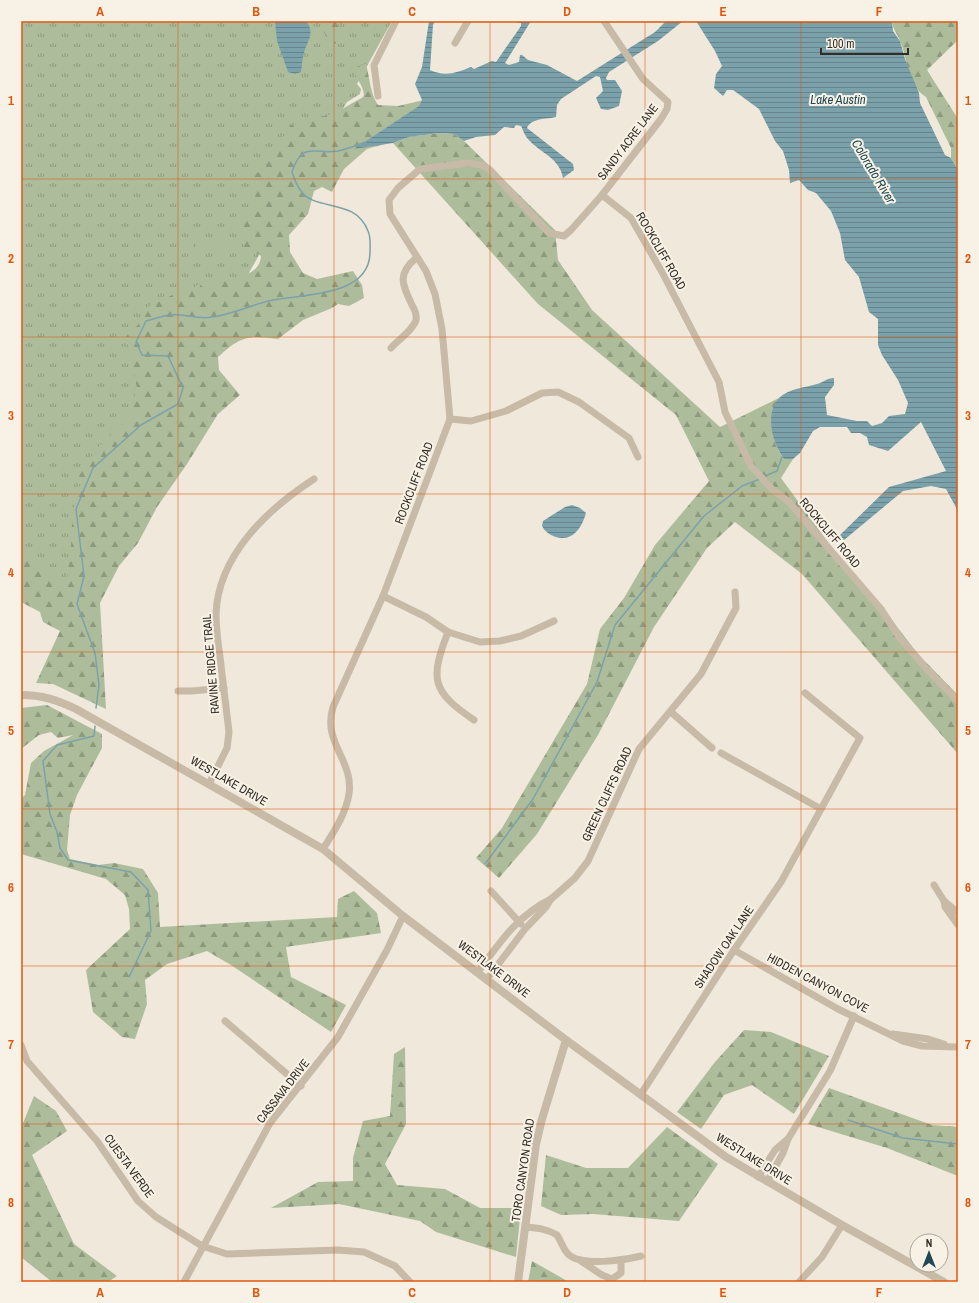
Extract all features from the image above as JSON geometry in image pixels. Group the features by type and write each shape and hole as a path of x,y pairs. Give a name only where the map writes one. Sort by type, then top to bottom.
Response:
{"street":[{"path":"378,96 374,65 396,21"},
{"path":"455,43 468,21"},
{"name":"SANDY ACRE LANE","path":"602,194 661,119 667,109 668,102 642,79 622,46 604,21"},
{"name":"ROCKCLIFF ROAD","path":"323,849 337,826 350,794 346,766 332,738 330,719 333,707 383,596 450,420 442,329 437,301 426,271 416,258 390,214 390,200 398,188 420,168 468,163 482,165 490,170 549,233 556,236 564,236 571,230 602,194 631,218 662,272 719,382 725,412 751,466 772,489 789,502 881,609 899,636 919,660 958,701"},
{"path":"391,348 414,324 416,319 416,312 408,297 403,278 405,268 416,258"},
{"path":"450,420 478,419 506,411 542,393 558,392 579,402 629,438 638,457"},
{"name":"RAVINE RIDGE TRAIL","path":"209,784 227,748 229,732 216,614 219,592 226,568 249,534 299,489 314,479"},
{"name":"GREEN CLIFFS ROAD","path":"487,979 525,929 552,899 575,878 588,861 639,749 702,674 736,608 735,592"},
{"path":"383,596 426,617 448,632 480,642 500,641 521,636 554,621"},
{"path":"448,632 439,656 436,673 440,689 452,705 474,720"},
{"path":"178,691 224,688"},
{"name":"SHADOW OAK LANE","path":"640,1094 734,950 781,882 860,738 805,693"},
{"name":"WESTLAKE DRIVE","path":"21,695 41,695 52,698 76,709 323,849 403,916 697,1137 758,1177 944,1282"},
{"path":"670,712 712,748"},
{"path":"721,753 821,809"},
{"path":"934,885 944,900 958,913"},
{"path":"491,891 525,929"},
{"name":"GREEN CLIFFS ROAD","path":"478,972 507,932 518,921 537,906 552,899"},
{"path":"944,900 945,907 958,925"},
{"name":"CASSAVA DRIVE","path":"184,1282 202,1246 270,1124 338,1037 387,950 403,916"},
{"name":"HIDDEN CANYON COVE","path":"734,950 838,1009 891,1034 928,1039 945,1045 958,1046"},
{"path":"767,1182 783,1153 788,1139 830,1071 854,1016"},
{"path":"225,1021 301,1086"},
{"name":"TORO CANYON ROAD","path":"518,1282 539,1131 566,1040"},
{"name":"CUESTA VERDE","path":"21,1045 27,1061 96,1140 138,1201 156,1217 202,1246 227,1254 338,1250 364,1252 395,1266 410,1282"},
{"path":"758,1177 775,1150 788,1139"},
{"path":"799,1282 822,1257 842,1225"},
{"path":"526,1227 547,1230 557,1235 568,1254 581,1260 602,1275 612,1279 621,1273 621,1260"},
{"path":"581,1260 621,1260 641,1256"}],"green space":[{"path":"21,21 392,21 357,84 361,89 360,94 347,102 69,586 21,582"},
{"path":"319,21 338,21 339,40 335,44 328,41"},
{"path":"892,21 958,21 958,40 927,70 958,119 958,170 951,158 951,148 926,97 915,86 909,71 903,48 893,27"},
{"path":"366,64 372,91 378,105 398,106 424,100 427,110 388,143 367,149 344,169 332,192 322,187 314,191 308,214 289,235 290,252 303,273 317,279 353,271 362,285 364,298 349,306 338,304 303,320 278,339 251,337 239,341 218,357 219,370 240,395 218,414 187,464 157,507 138,543 119,566 100,603 106,709 53,684 36,683 60,631 43,622 40,612 21,602 21,558 24,551 43,566 44,570 55,574 59,579 67,579 71,546 73,500 77,487 81,485 79,476 83,465 88,462 95,450 131,416 137,388 126,337 129,332 137,326 147,308 153,303 162,301 175,293 182,293 200,284 207,291 220,278 231,279 241,276 254,270 258,266 261,256 258,253 246,252 243,248 245,240 238,228 241,217 252,210 249,176 265,170 273,145 287,133 290,125 300,124 312,116 318,117 332,114 363,97 364,95 362,88 353,68"},
{"path":"439,133 454,134 464,141 555,230 558,260 592,310 720,427 779,398 774,414 774,437 779,452 784,459 793,459 781,478 833,549 878,602 918,654 958,695 958,754 802,574 735,522 707,548 654,627 598,735 537,834 499,878 476,858 502,828 587,684 600,629 624,598 655,545 709,481 676,415 538,304 393,143 409,137"},
{"path":"215,236 228,237 230,244 213,252 200,250 196,247 197,240 209,241"},
{"path":"47,705 102,734 102,748 77,795 70,815 67,850 70,859 98,865 114,863 143,869 158,893 160,927 337,917 338,899 354,891 377,913 381,933 286,947 291,977 346,1005 331,1032 231,965 207,951 167,964 145,980 147,1004 135,1039 122,1037 93,1012 86,970 130,929 129,909 125,895 106,879 21,854 21,798 25,795 31,763 44,751 73,735 58,738 51,732 39,735 21,749 21,708"},
{"path":"744,1030 771,1032 829,1056 794,1114 752,1085 724,1095 701,1129 677,1112 715,1062"},
{"path":"405,1047 406,1124 385,1164 397,1185 445,1189 480,1208 521,1208 516,1257 436,1232 420,1221 339,1204 271,1208 318,1182 353,1181 353,1158 363,1121 390,1116 394,1054"},
{"path":"829,1088 932,1125 958,1127 958,1176 887,1148 808,1124"},
{"path":"34,1096 56,1111 67,1131 32,1155 74,1244 117,1276 108,1282 52,1282 21,1257 21,1128"},
{"path":"667,1127 718,1164 679,1221 593,1214 561,1215 541,1206 546,1155 586,1168 628,1168"},
{"path":"532,1261 569,1282 528,1282"}],"water":[{"path":"275,21 306,21 309,25 311,33 303,55 301,72 295,74 288,72 277,41"},
{"path":"429,21 435,21 433,25 430,70 446,74 471,67 474,69 492,61 496,62 521,26 521,23 510,21 531,21 505,63 509,65 519,62 520,55 522,55 528,60 547,65 577,81 655,32 666,21 683,21 658,41 609,72 606,78 607,80 615,80 622,91 619,106 608,110 601,109 596,98 603,91 600,77 596,76 561,99 557,105 556,117 532,122 529,125 527,128 573,164 574,170 563,178 558,165 528,139 521,126 516,125 514,128 504,127 495,135 476,137 464,141 454,134 439,133 409,137 393,143 354,149 419,106 422,100 415,84 422,67"},
{"name":"Lake Austin","path":"696,21 892,21 893,31 900,41 905,59 919,93 920,103 945,155 951,158 958,170 958,511 946,489 931,486 903,491 844,540 840,535 889,487 946,471 921,422 888,451 869,445 867,437 860,433 851,433 847,427 820,427 813,431 800,453 793,459 784,459 776,446 771,421 774,405 779,398 792,390 834,378 834,385 825,397 827,415 857,421 867,421 872,426 882,423 889,416 905,414 908,403 898,380 882,355 878,345 878,319 869,312 859,277 845,260 840,233 831,211 816,193 808,190 799,180 790,183 789,170 783,151 775,141 759,109 733,90 727,90 723,96 714,88 716,74 722,66 715,51"},
{"path":"572,505 580,508 586,513 576,532 562,538 546,532 542,526 543,521 565,507"}],"waterway":[{"path":"96,708 99,685 95,653 77,604 84,576 76,509 93,468 141,425 178,404 183,388 168,356 142,355 136,342 146,321 169,315 201,318 220,316 273,300 333,291 359,278 367,267 370,252 369,233 362,220 354,213 345,209 307,197 298,187 292,172 296,162 305,152 338,151 366,142"},
{"path":"765,476 777,471 782,457"},
{"path":"485,864 533,799 597,682 615,625 704,516 742,486 760,479"},
{"path":"95,726 94,736 57,745 43,761 50,814 57,832 60,848 68,860 131,872 148,890 151,931 129,977"},
{"path":"848,1120 903,1138 958,1144"}],"water label":[{"name":"Colorado River","path":"874,171"}]}
